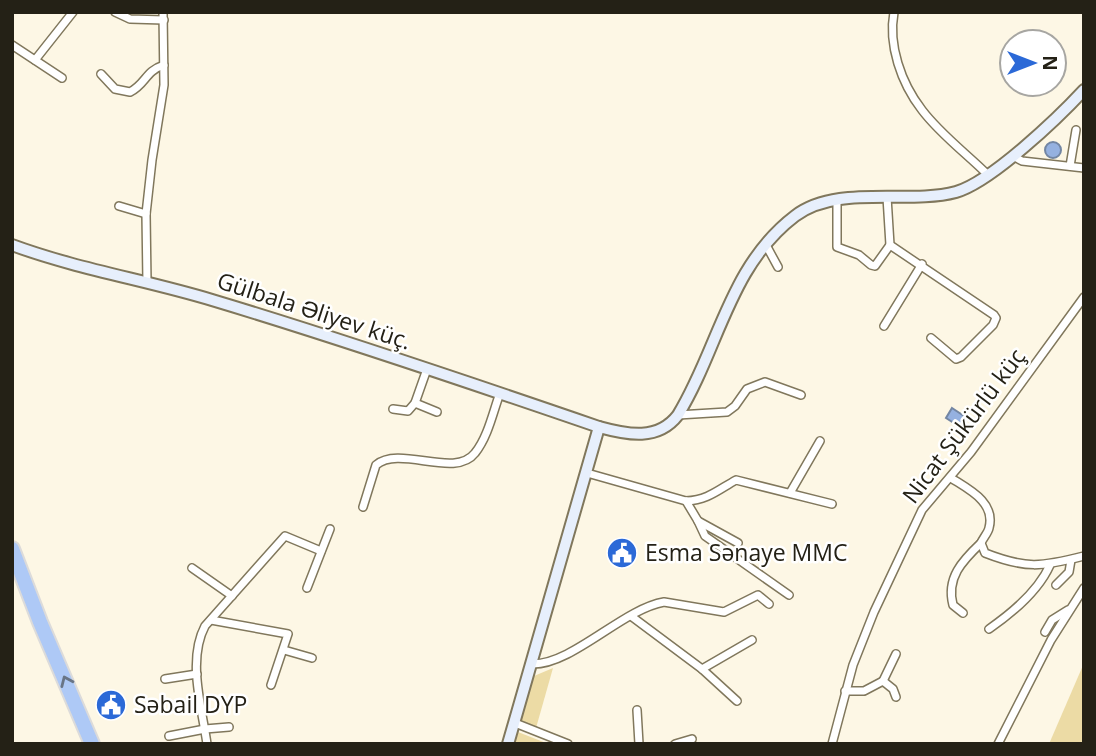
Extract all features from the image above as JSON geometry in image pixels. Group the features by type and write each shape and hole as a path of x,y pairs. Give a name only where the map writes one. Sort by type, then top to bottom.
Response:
{"highway":[{"path":"12,549 92,744"}],"street":[{"path":"35,60 74,12"},
{"path":"115,12 130,19 163,16 164,85 146,214 147,282"},
{"path":"894,12 892,42 912,93 922,110 988,175"},
{"path":"12,45 62,78"},
{"path":"101,74 116,89 130,92 139,86 152,69 164,65"},
{"name":"Gülbala Əliyev küç.","path":"12,246 254,313 599,427 627,433 650,434 667,427 678,415 692,390 737,286 766,245 790,220 804,209 825,201 956,191 988,175 1013,156 1084,90"},
{"path":"1070,166 1076,131"},
{"path":"1013,156 1022,161 1084,168"},
{"path":"837,200 836,247 859,254 875,266 890,245 887,197"},
{"path":"119,206 146,214"},
{"path":"766,245 778,267"},
{"path":"890,245 922,264 996,318 993,325 956,359 931,338"},
{"path":"884,326 922,264"},
{"name":"Nicat Şükürlü küç","path":"832,744 845,691 874,612 914,524 1084,297"},
{"path":"393,409 405,412 415,403 426,369"},
{"path":"678,415 727,412 747,389 765,382 800,395"},
{"path":"363,507 379,462 398,459 450,462 469,460 481,443 500,393"},
{"path":"415,403 437,412"},
{"path":"508,744 599,427"},
{"path":"790,494 820,441"},
{"path":"587,473 686,501 701,500 714,495 736,480 832,504"},
{"path":"951,478 986,503 990,526 981,543 958,570 950,586 953,605 963,613"},
{"path":"686,501 705,536 789,595"},
{"path":"698,521 738,543"},
{"path":"307,588 330,529"},
{"path":"207,744 197,674 199,638 211,620 285,536 321,551"},
{"path":"981,543 985,553 1025,566 1050,565 1084,556"},
{"path":"1056,584 1069,572 1071,560"},
{"path":"989,629 1040,584 1050,565"},
{"path":"192,568 232,596"},
{"path":"998,744 1041,659 1084,588"},
{"path":"533,664 546,662 631,616 664,602 724,612 756,595 769,604"},
{"path":"1045,632 1052,620 1071,607"},
{"path":"631,616 702,669 737,701"},
{"path":"211,620 286,633 289,637 271,685"},
{"path":"702,669 752,640"},
{"path":"284,650 312,658"},
{"path":"845,691 864,691 883,681 896,654"},
{"path":"165,679 197,674"},
{"path":"883,681 893,689 896,697"},
{"path":"637,710 639,744"},
{"path":"514,723 568,744"},
{"path":"169,736 229,727"},
{"path":"675,744 692,739"}],"shaded area":[{"path":"1084,663 1084,744 1049,744"},
{"path":"553,668 536,728 521,722 534,676"},
{"path":"518,732 546,743 546,744 515,744"}],"water":[{"path":"1053,142 1061,150 1053,158 1045,150"},
{"path":"952,408 967,418 960,427 946,418"}],"place":[{"name":"Esma Sənaye MMC","path":"622,553"},
{"name":"Səbail DYP","path":"111,705"}]}
